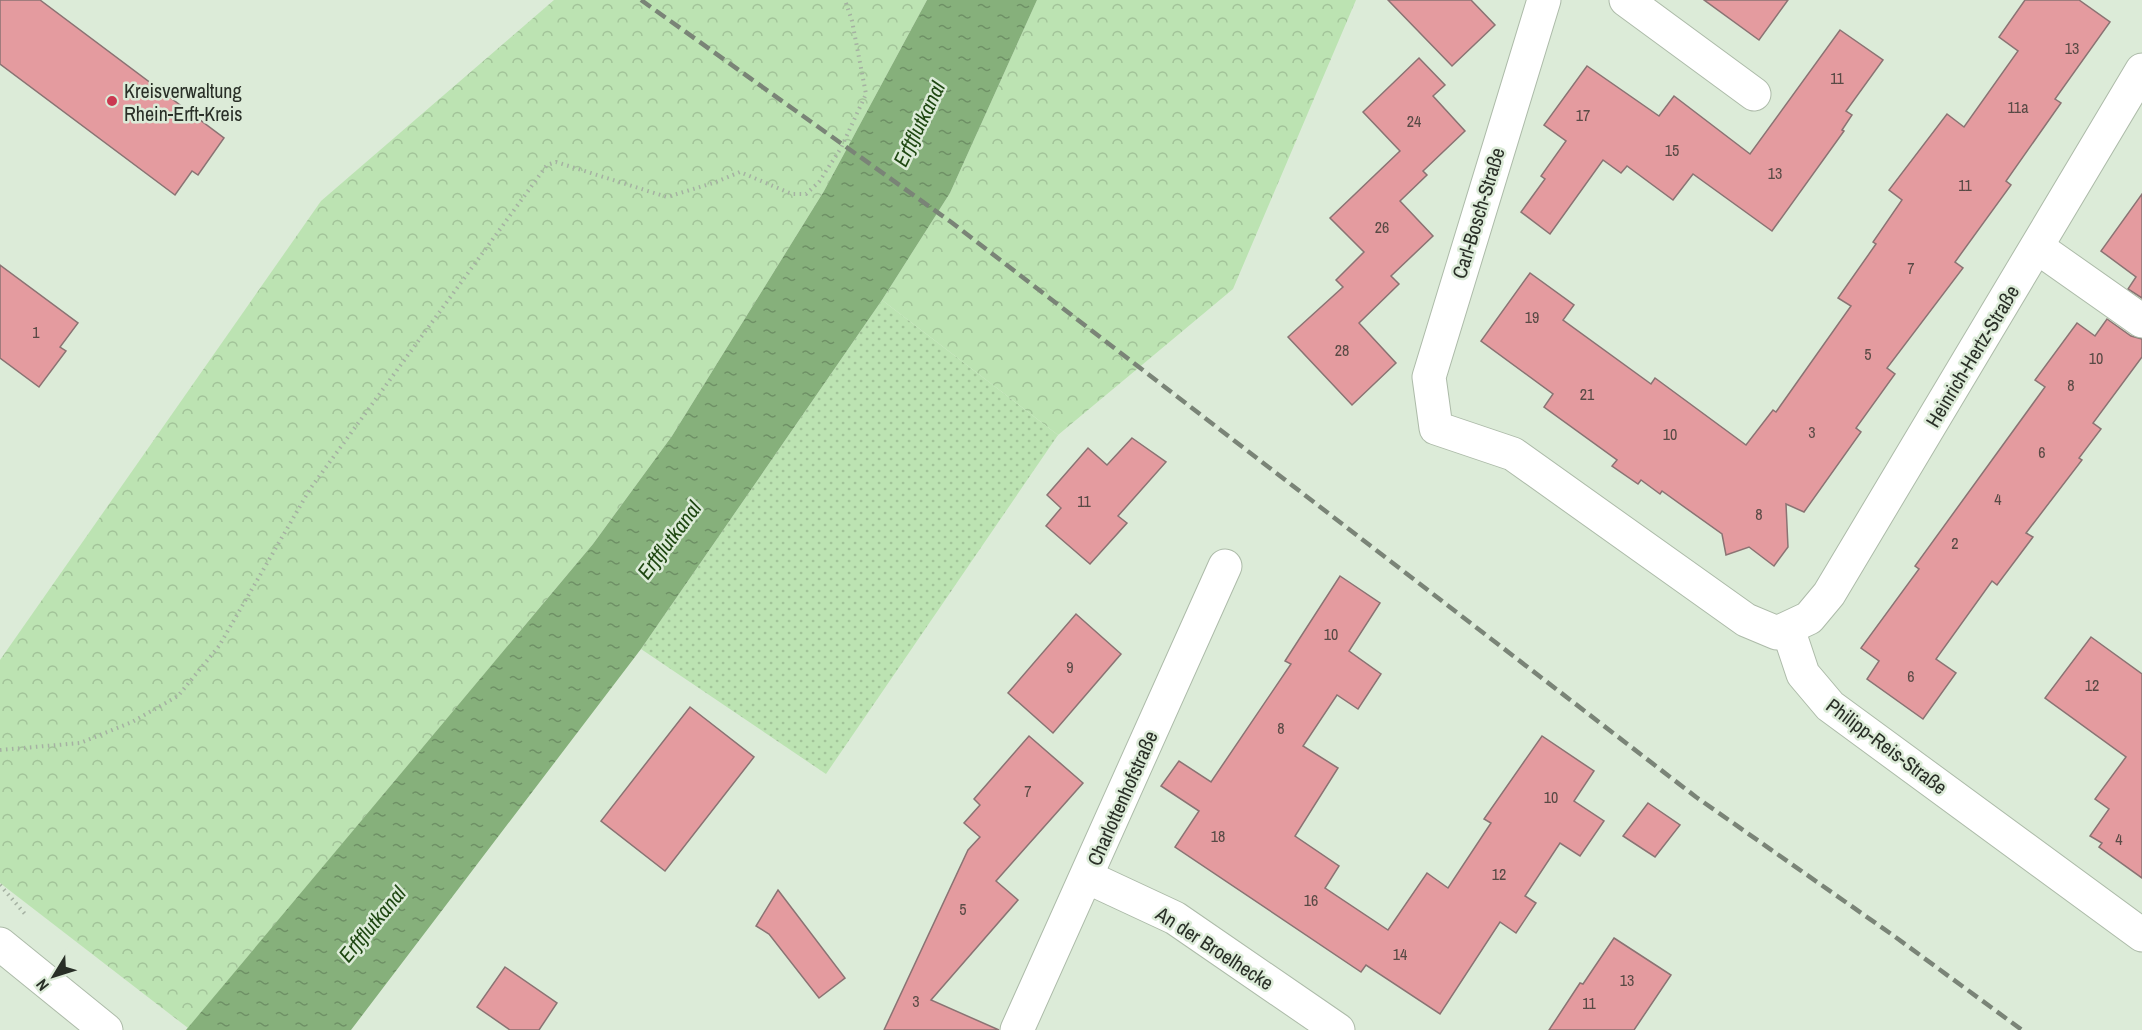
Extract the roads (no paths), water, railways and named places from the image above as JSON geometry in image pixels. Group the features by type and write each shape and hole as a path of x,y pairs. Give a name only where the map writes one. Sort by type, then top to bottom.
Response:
{"street":[{"name":"Carl-Bosch-Straße","path":"1544,0 1429,377 1436,428 1513,454 1746,620 1777,633 1788,629"},
{"path":"1626,0 1754,94"},
{"name":"Heinrich-Hertz-Straße","path":"1788,629 1809,618 1829,594 2142,70"},
{"path":"2037,247 2142,321"},
{"name":"Charlottenhofstraße","path":"1017,1030 1225,566"},
{"name":"Philipp-Reis-Straße","path":"1788,629 1803,674 1830,706 2142,935"},
{"name":"An der Broelhecke","path":"1087,877 1175,918 1338,1030"},
{"path":"0,944 106,1030"}],"water":[{"name":"Erftflutkanal","path":"927,0 1037,0 950,193 882,300 641,649 351,1030 186,1030 593,544 672,436 824,191"}],"railway":[{"path":"641,0 951,222 1696,797 1894,936 2022,1030"}],"place":[{"name":"Kreisverwaltung Rhein-Erft-Kreis","path":"112,101"}]}
